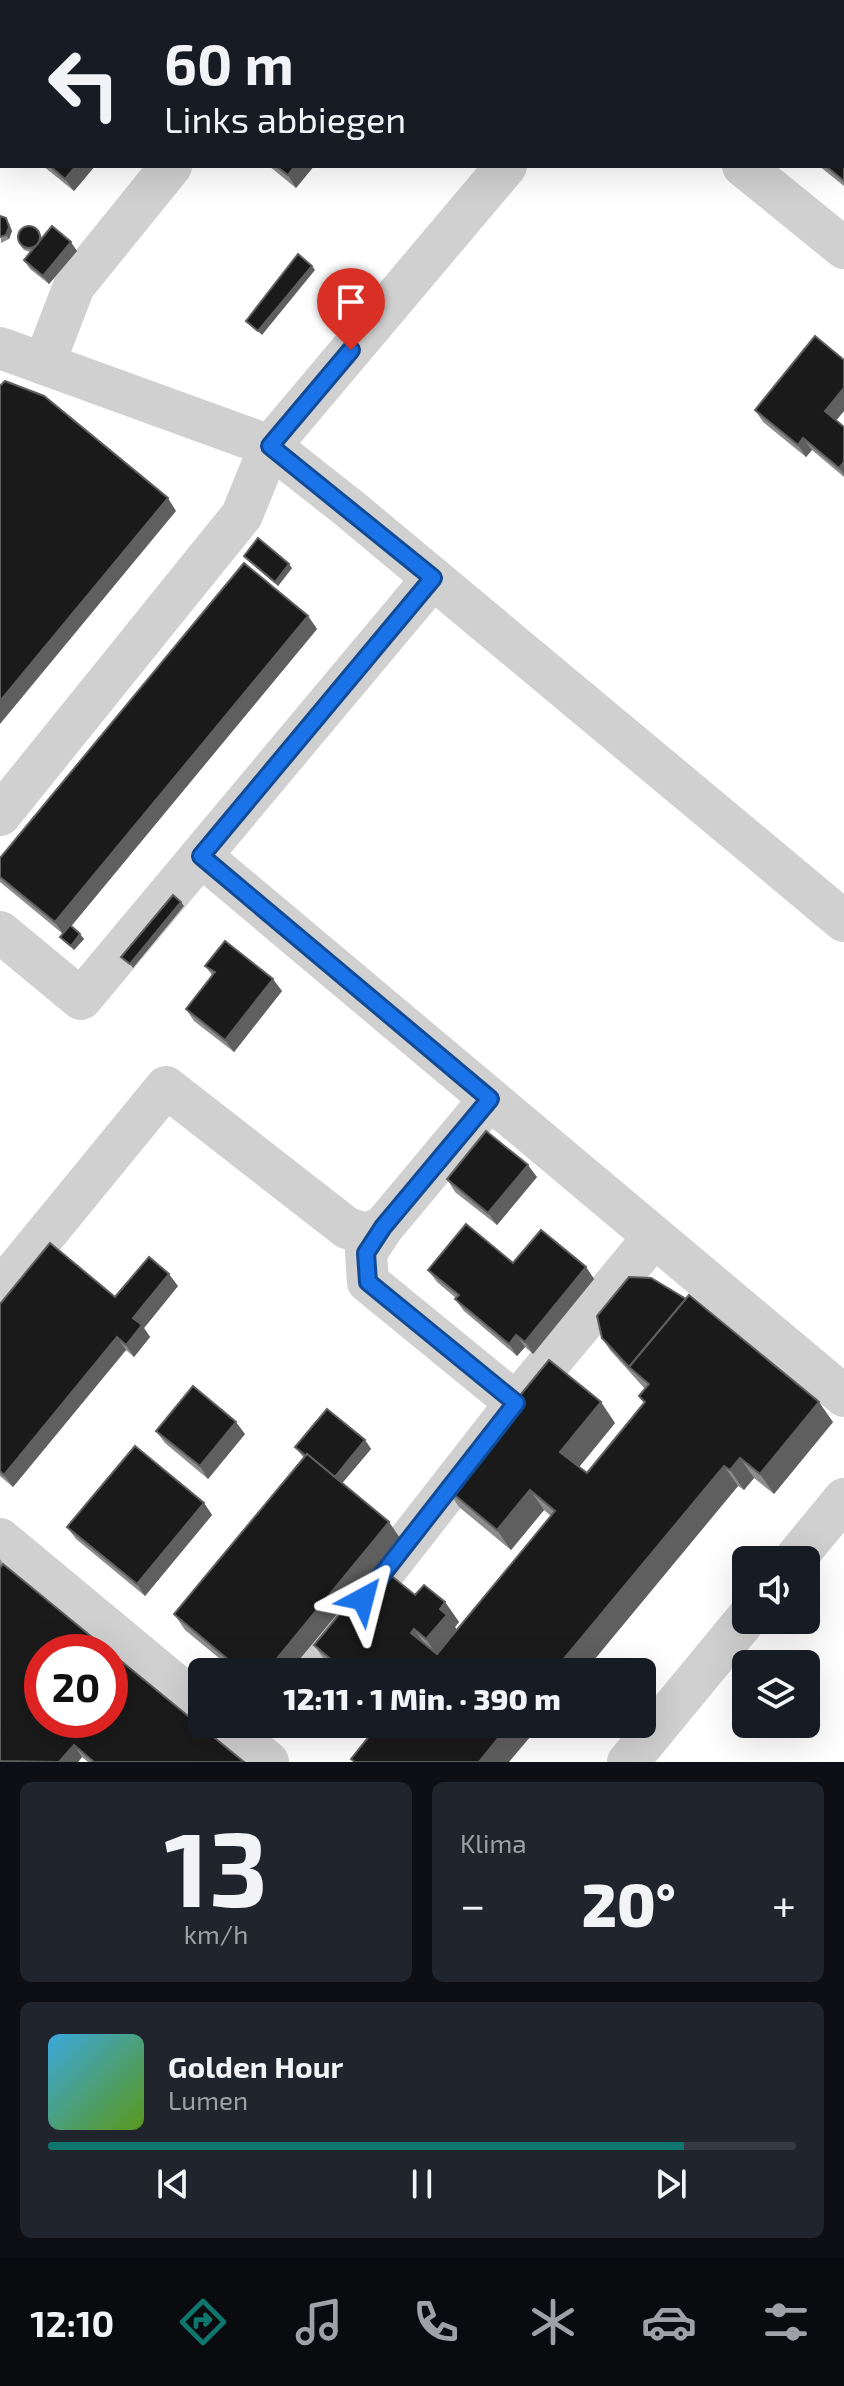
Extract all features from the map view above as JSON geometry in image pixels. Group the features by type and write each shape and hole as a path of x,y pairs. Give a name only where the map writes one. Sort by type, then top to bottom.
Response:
{"lane":[{"path":"44,364 74,286 169,168"},
{"path":"0,815 242,515 270,446 504,168"},
{"path":"755,170 844,248"},
{"path":"0,348 270,446 844,921"},
{"path":"0,932 81,999 433,578"},
{"path":"201,856 844,1396"},
{"path":"0,1290 166,1087 365,1236"},
{"path":"490,1099 365,1236 368,1282 516,1403"},
{"path":"317,1658 516,1403 654,1237"},
{"path":"805,1546 844,1499"},
{"path":"0,1539 188,1695"},
{"path":"628,1762 734,1634"}],"building":[{"path":"52,168 74,168 65,179"},
{"path":"279,168 293,168 288,175"},
{"path":"828,168 844,168 844,181"},
{"path":"0,216 6,218 9,227 6,235 0,237"},
{"path":"29,226 37,229 40,237 37,245 29,248 21,245 18,237 21,229"},
{"path":"52,226 71,242 43,276 24,260"},
{"path":"298,254 312,266 258,331 246,321"},
{"path":"815,336 844,360 844,388 825,411 844,427 844,462 839,468 803,438 798,445 755,410"},
{"path":"5,381 44,396 168,498 0,701 0,386"},
{"path":"258,538 289,564 275,582 244,556"},
{"path":"244,563 308,616 55,922 0,877 0,858"},
{"path":"173,895 181,902 130,964 121,957"},
{"path":"70,925 80,934 71,946 60,937"},
{"path":"225,941 273,979 225,1040 186,1009 215,972 205,966"},
{"path":"486,1131 528,1165 488,1213 447,1179"},
{"path":"466,1224 513,1263 541,1230 586,1267 525,1342 516,1335 509,1344 455,1299 459,1295 428,1270"},
{"path":"50,1243 115,1297 149,1257 169,1274 133,1318 142,1325 126,1345 117,1337 4,1475 0,1471 0,1304"},
{"path":"629,1277 651,1278 686,1299 629,1367 602,1338 597,1316"},
{"path":"689,1295 819,1402 760,1474 740,1458 730,1470 724,1466 565,1658 329,1658 314,1645 379,1566 415,1595 424,1585 445,1602 440,1609 447,1615 426,1639 414,1629 411,1633 437,1654 555,1511 530,1490 497,1530 445,1487 549,1360 601,1402 560,1452 587,1473 645,1402 639,1396 649,1384 629,1367"},
{"path":"193,1386 236,1422 200,1466 156,1431"},
{"path":"327,1409 365,1440 335,1477 295,1447"},
{"path":"135,1446 204,1503 137,1584 67,1527"},
{"path":"307,1454 389,1522 277,1658 226,1658 174,1614"},
{"path":"3,1564 88,1634 24,1634 24,1738 128,1738 128,1667 188,1716 188,1738 215,1738 244,1762 94,1762 74,1745 59,1762 0,1761 0,1568"},
{"path":"368,1738 499,1738 479,1762 355,1762 351,1759"}],"route":[{"path":"351,350 270,446 433,578 201,856 490,1099 383,1227 366,1253 368,1282 516,1403 363,1599"}]}
